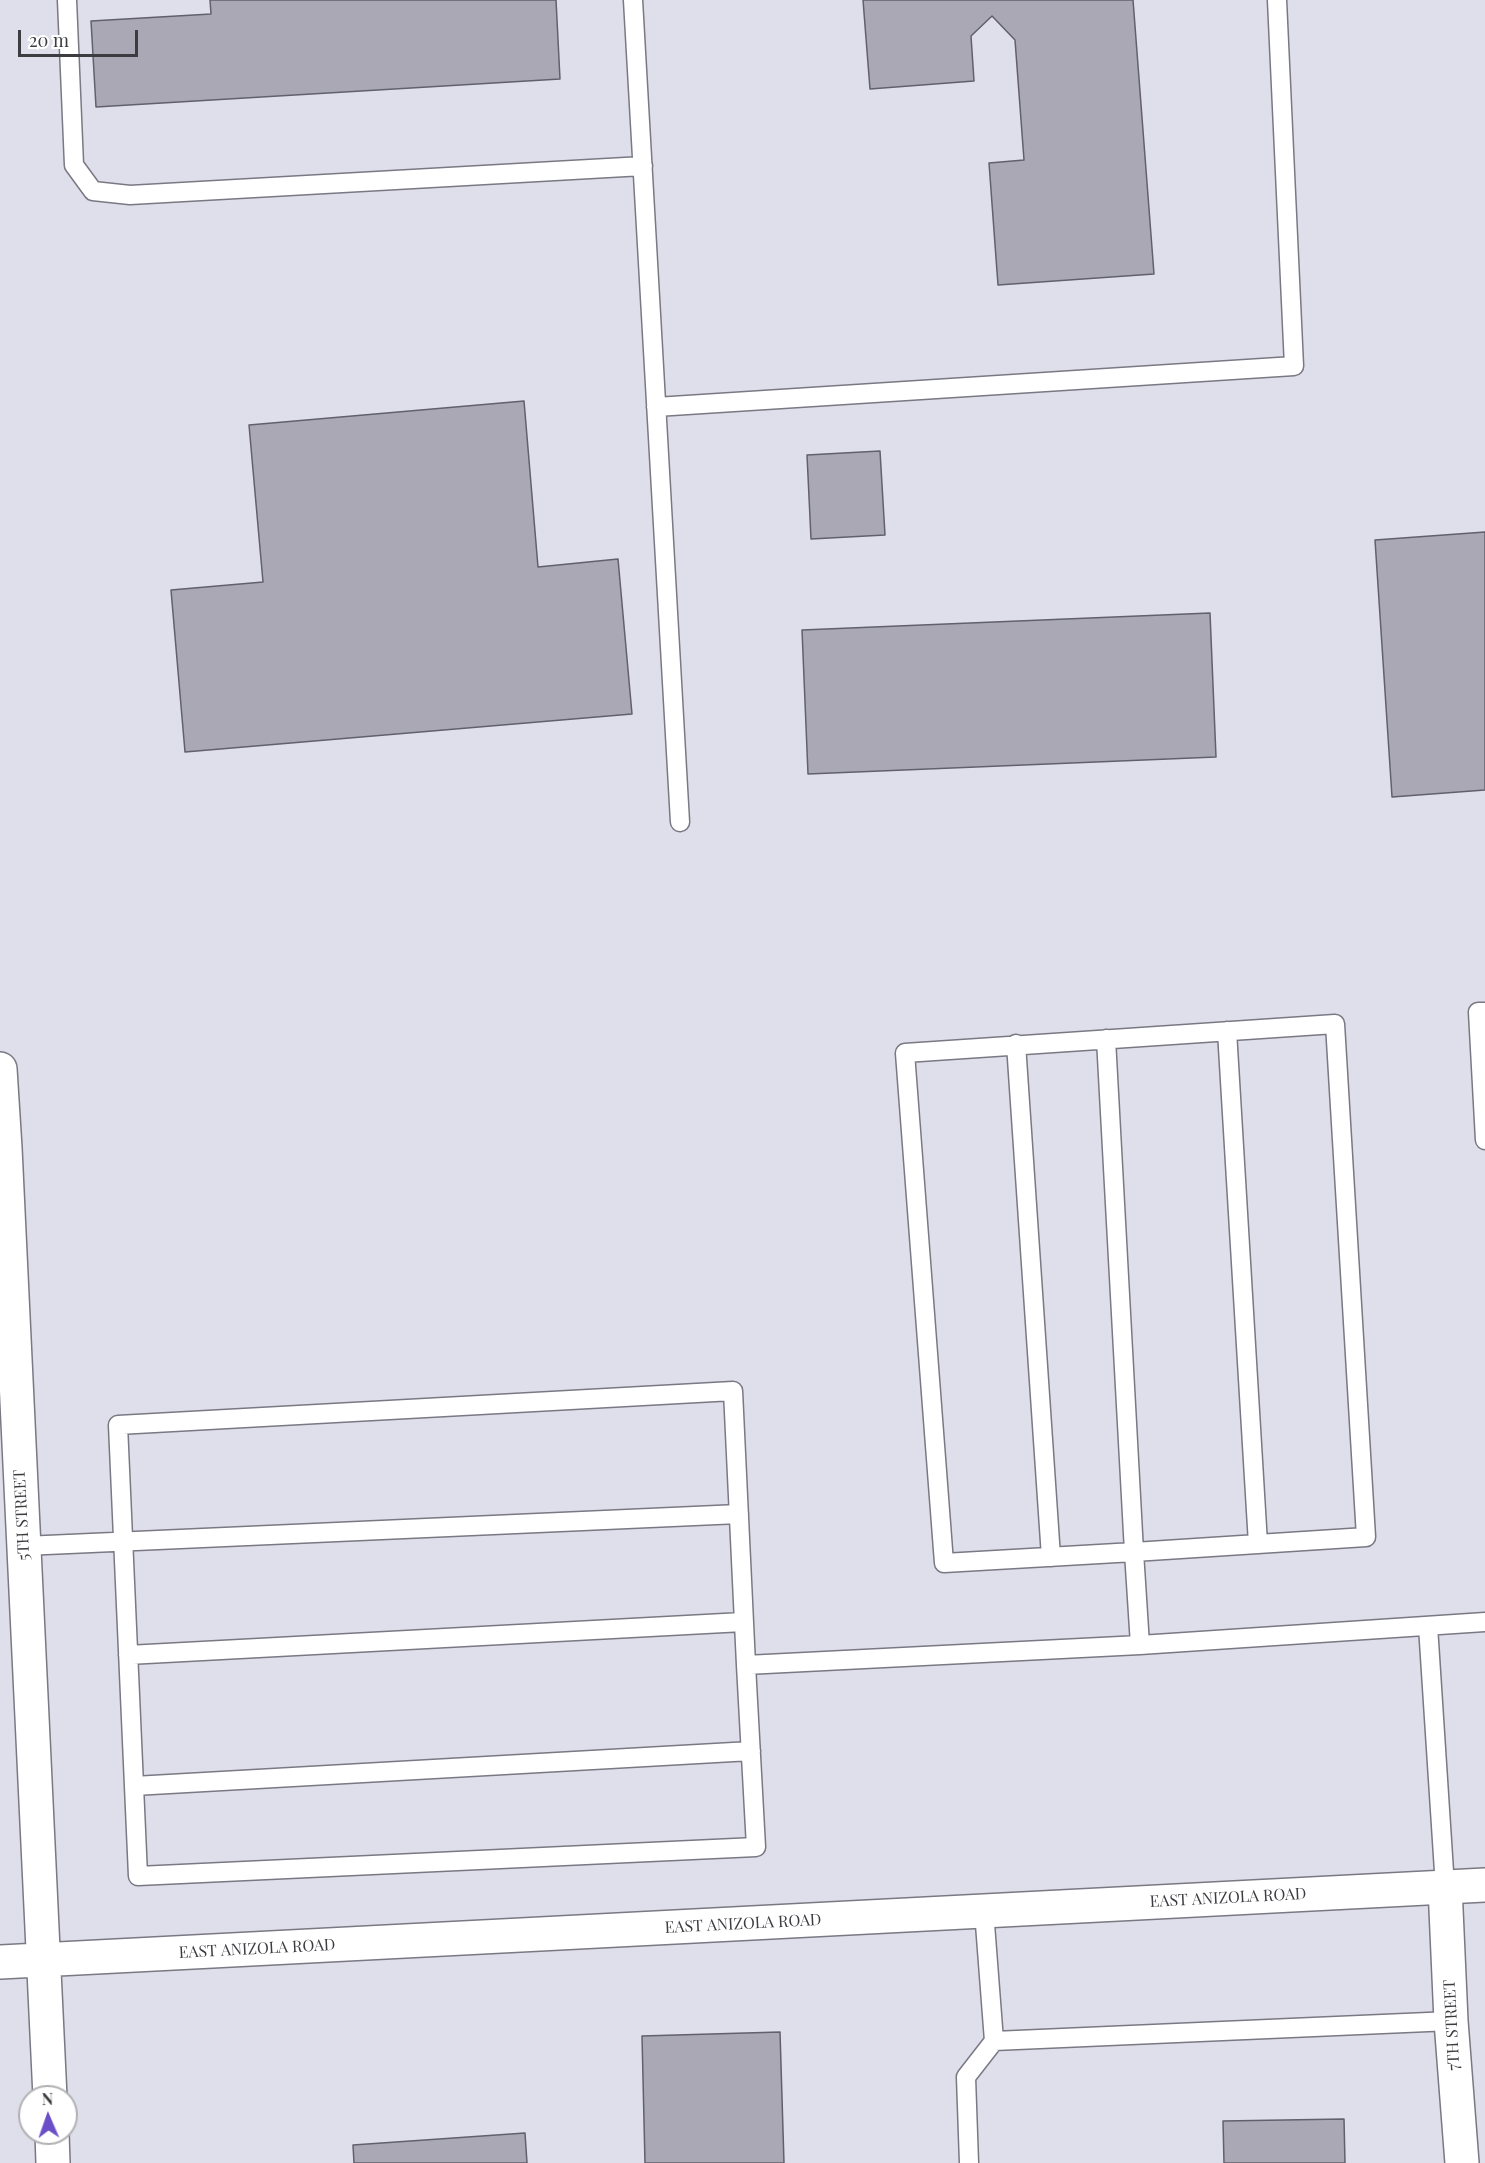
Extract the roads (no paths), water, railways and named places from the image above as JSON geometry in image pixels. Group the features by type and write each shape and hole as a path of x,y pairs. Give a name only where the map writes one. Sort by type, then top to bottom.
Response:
{"street":[{"name":"5TH STREET","path":"0,1070 49,2085"},
{"name":"EAST ANIZOLA ROAD","path":"0,1962 1485,1885"},
{"name":"7TH STREET","path":"1446,1887 1451,2021 1462,2163"},
{"path":"52,2145 53,2163"}],"lane":[{"path":"67,0 74,165 93,191 130,195 643,166"},
{"path":"633,0 680,822"},
{"path":"656,407 1294,366 1277,0"},
{"path":"1485,1012 1478,1012 1485,1140"},
{"path":"1335,1024 1366,1537 944,1563 905,1053 1227,1031 1335,1024"},
{"path":"1227,1031 1258,1544"},
{"path":"1107,1039 1140,1645"},
{"path":"1016,1044 1051,1557"},
{"path":"733,1390 756,1846 138,1876 123,1541 118,1425 733,1390"},
{"path":"24,1546 739,1515"},
{"path":"128,1655 744,1622"},
{"path":"746,1665 1140,1645 1485,1622"},
{"path":"1428,1626 1446,1887"},
{"path":"134,1786 751,1751"},
{"path":"969,2163 966,2077 994,2041 984,1911"},
{"path":"994,2041 1451,2021"}]}
